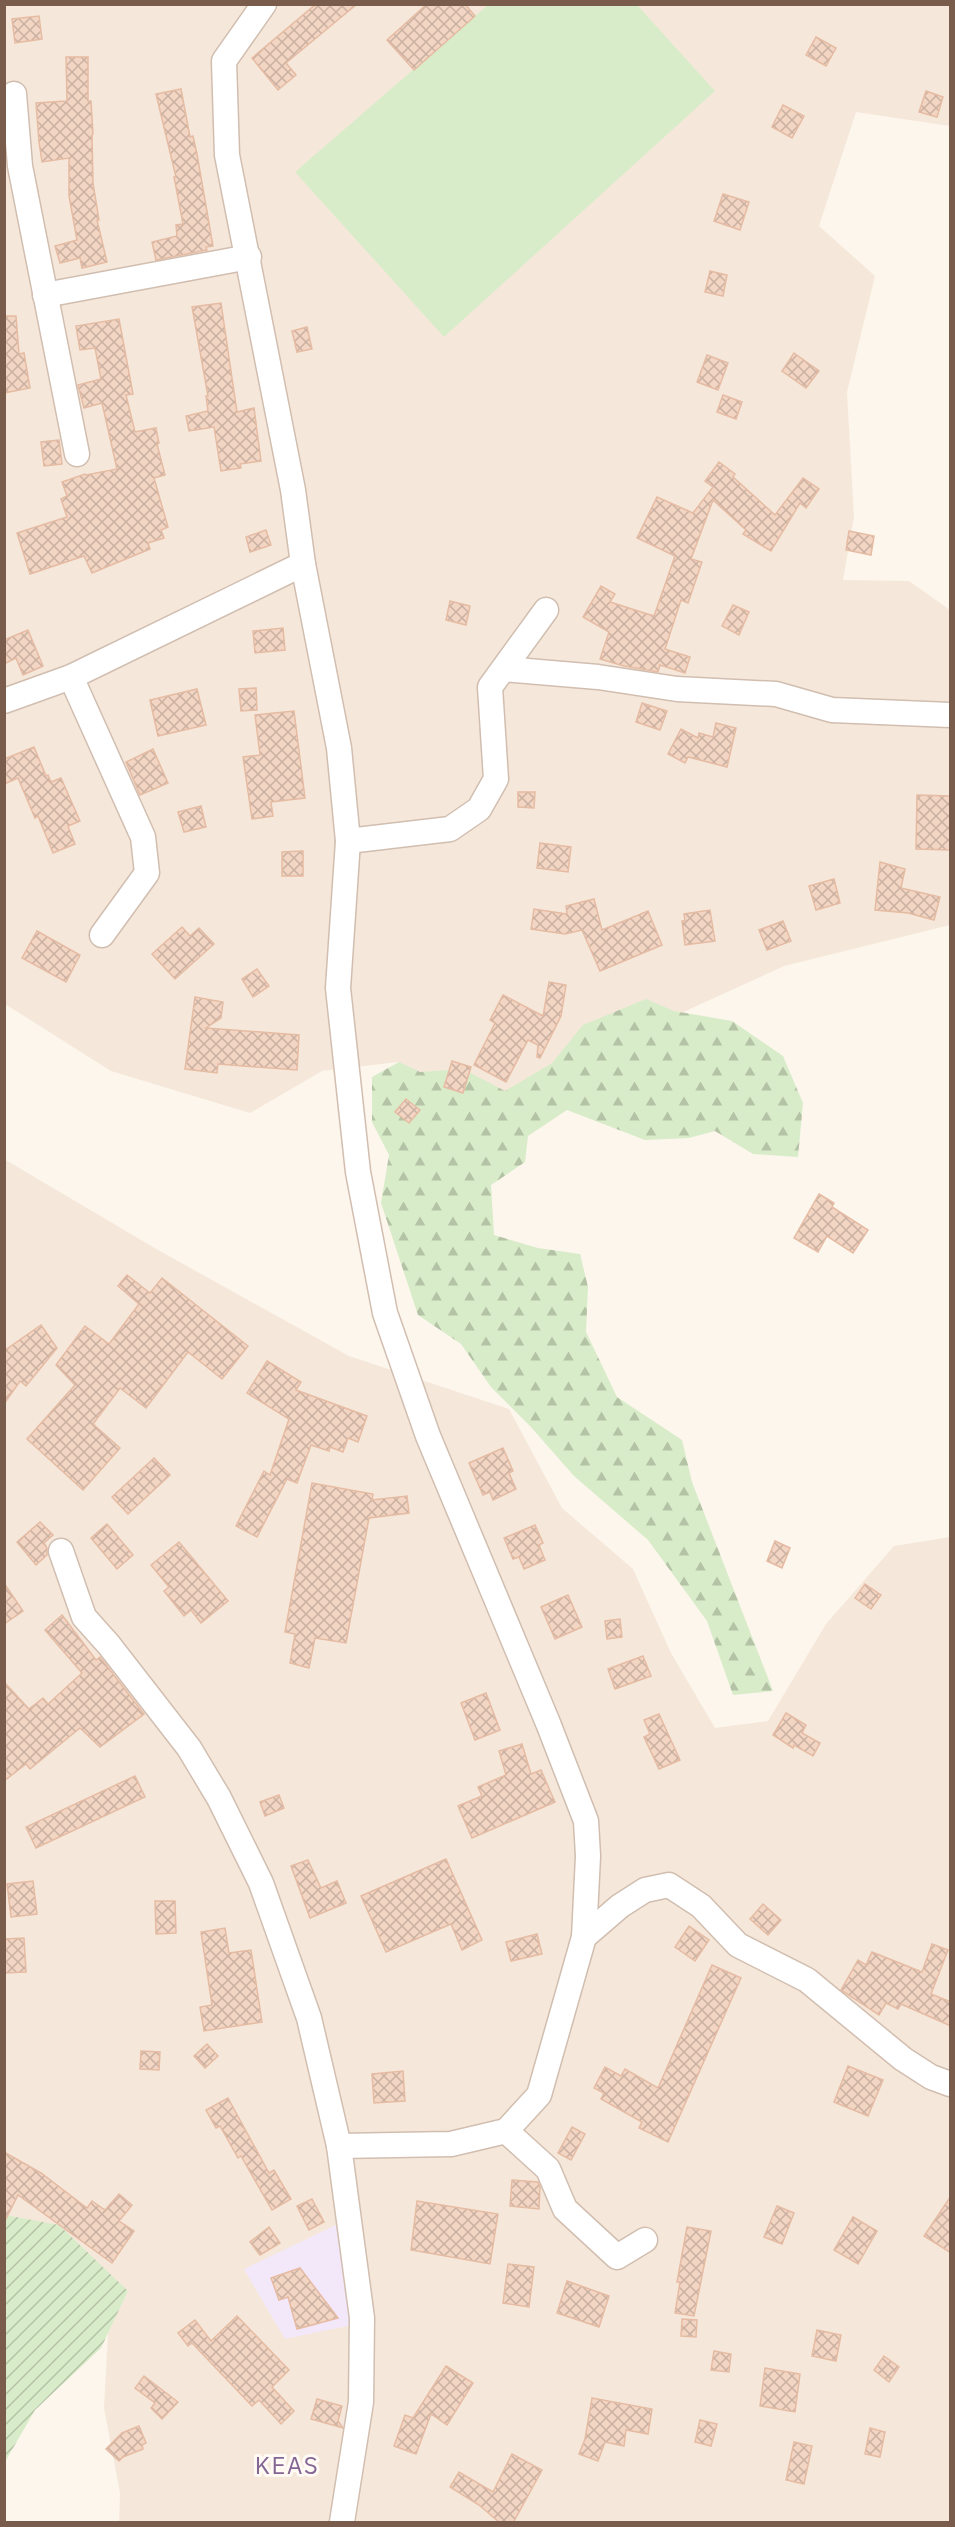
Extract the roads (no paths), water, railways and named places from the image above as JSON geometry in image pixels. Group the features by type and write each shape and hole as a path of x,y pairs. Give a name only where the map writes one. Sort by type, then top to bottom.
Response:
{"street":[{"path":"264,4 224,61 227,155 249,257 293,490 303,564 339,748 348,841 338,988 358,1172 384,1313 428,1436 548,1723 586,1821 588,1856 584,1937 539,2095 506,2131 451,2144 339,2146"},
{"path":"14,94 20,166 76,454"},
{"path":"45,295 249,257"},
{"path":"4,701 71,677 303,564"},
{"path":"348,841 450,829 479,810 496,779 490,687 546,610"},
{"path":"504,669 598,677 677,689 776,694 832,710 951,714"},
{"path":"71,677 143,837 147,873 102,935"},
{"path":"61,1551 84,1617 189,1748 219,1798 261,1883 309,2018 339,2146 363,2318 361,2402 342,2523"},
{"path":"584,1937 620,1906 645,1890 669,1884 701,1906 738,1945 807,1980 903,2059 931,2078 951,2084"},
{"path":"506,2131 548,2169 565,2209 617,2257 645,2240"}],"district":[{"name":"KEAS","path":"287,2465"}]}
